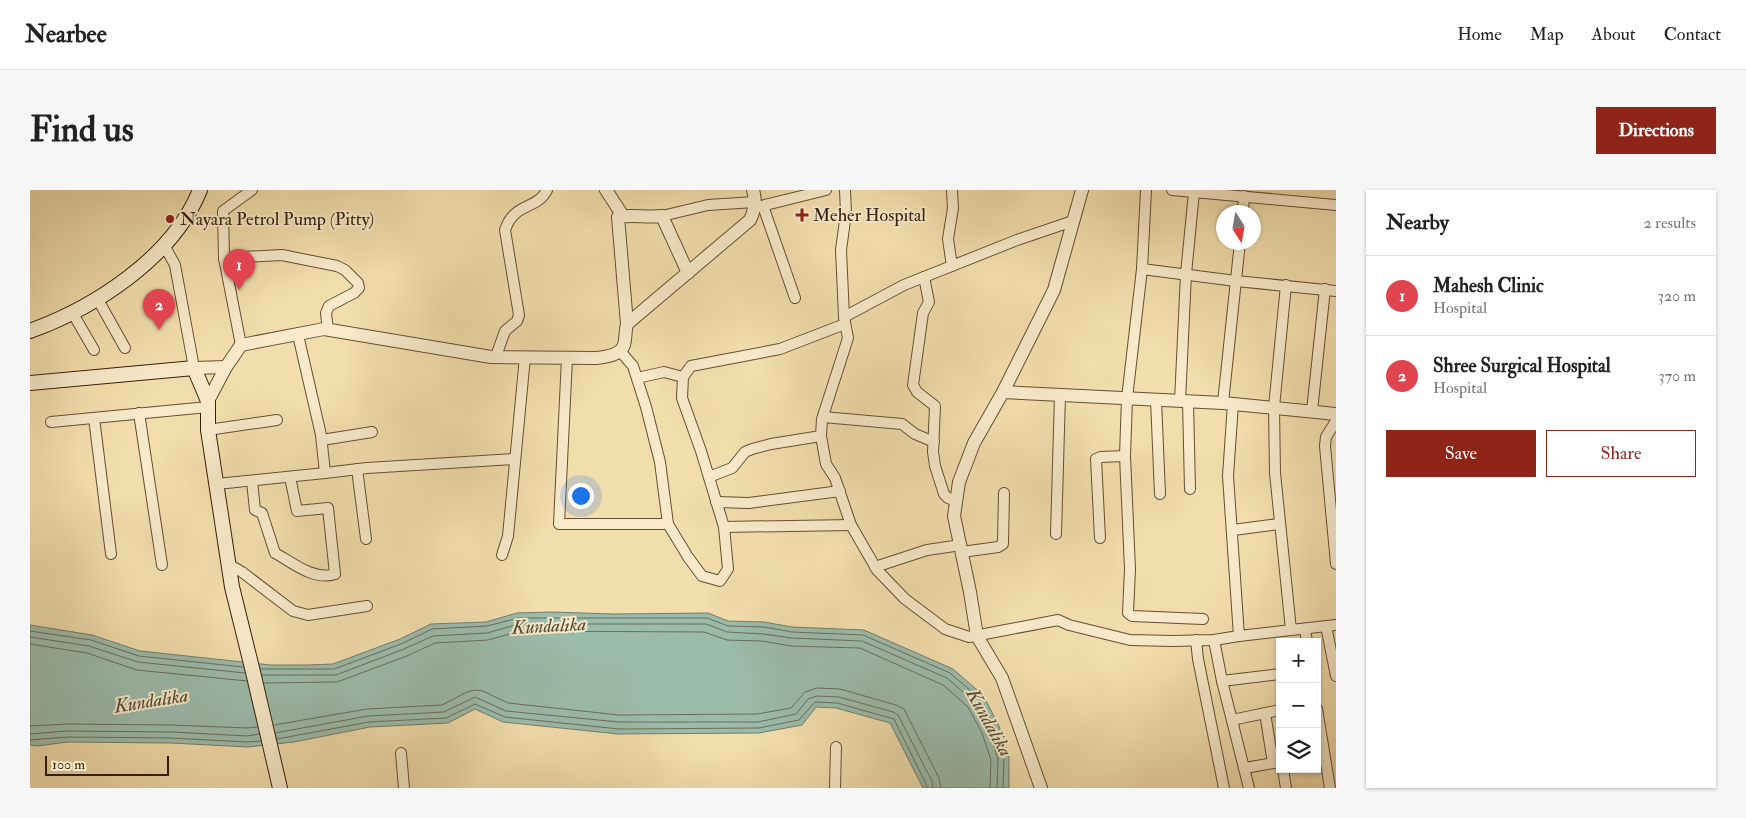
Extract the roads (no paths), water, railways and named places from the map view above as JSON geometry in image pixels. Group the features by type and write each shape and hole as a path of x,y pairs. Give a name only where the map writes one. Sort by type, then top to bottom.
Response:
{"main road":[{"path":"30,331 46,326 124,282 164,245 180,227 195,203 200,190"},
{"path":"30,384 194,368 208,404 208,430 232,587 254,672 280,788"}],"street":[{"path":"51,422 208,404 226,367 241,345 224,258 223,212 252,190"},
{"path":"496,356 505,332 517,321 519,315 505,230 510,217 541,199 547,190"},
{"path":"606,190 623,216"},
{"path":"241,345 328,330 482,355 606,358 624,347 627,324 618,217 629,214 662,216 708,205 756,201 826,190"},
{"path":"845,190 846,214 841,250 845,320 848,338 823,417 821,436 826,464 835,478 851,525 875,567 906,599 945,629 970,637 1058,620 1068,625 1130,640 1214,640 1331,626 1336,673"},
{"path":"952,190 953,205 948,239 952,266"},
{"path":"1041,788 1002,678 976,636 970,592 954,516 959,482 974,443 1003,392 1054,290 1082,190"},
{"path":"1146,190 1142,269 1127,398 1125,456 1130,569 1128,615 1203,618"},
{"path":"1172,190 1336,205"},
{"path":"1190,489 1184,401 1186,274 1194,192"},
{"path":"1243,205 1244,196"},
{"path":"627,324 750,220 756,201"},
{"path":"756,201 795,298"},
{"path":"662,216 688,273"},
{"path":"620,351 633,366 637,378 660,462 668,524 702,576 720,581 728,569 724,527 682,398 683,377 691,366 780,349 845,320 904,285 1017,240 1074,221"},
{"path":"164,245 175,265 194,368 226,367"},
{"path":"1239,250 1228,404 1228,476 1239,636"},
{"path":"224,258 286,256 337,266 344,270 358,283 359,288 354,294 329,306 326,313 328,330"},
{"path":"1142,269 1236,281 1331,290 1312,411"},
{"path":"924,277 929,302 923,313 913,382 917,392 936,406 934,459 944,494 956,501"},
{"path":"1286,285 1274,407 1275,473 1291,630"},
{"path":"97,298 125,348"},
{"path":"72,312 94,350"},
{"path":"298,335 322,440 325,474"},
{"path":"502,556 508,536 525,357"},
{"path":"567,358 559,524 668,524"},
{"path":"637,378 664,372 683,377"},
{"path":"1003,392 1184,401 1274,407 1336,414"},
{"path":"1056,534 1060,396"},
{"path":"1156,400 1160,494"},
{"path":"140,413 162,565"},
{"path":"823,417 902,424 915,434 934,442"},
{"path":"94,418 111,554"},
{"path":"208,430 277,420"},
{"path":"1336,421 1326,437 1325,446 1336,564"},
{"path":"322,440 372,432"},
{"path":"709,477 732,468 746,452 752,449 821,436"},
{"path":"1100,538 1096,459 1098,457 1125,456"},
{"path":"216,484 325,474 357,469 514,459"},
{"path":"357,469 366,539"},
{"path":"252,481 255,510 262,514 275,553 308,572 326,577 335,574 328,508 296,511 290,477"},
{"path":"716,502 749,503 840,491"},
{"path":"875,567 927,550 998,547 1003,544 1004,493"},
{"path":"1233,530 1279,524"},
{"path":"724,527 851,525"},
{"path":"228,564 242,572 293,611 301,614 308,615 367,606"},
{"path":"1305,629 1306,638"},
{"path":"1196,640 1198,659 1224,788"},
{"path":"1214,640 1249,788"},
{"path":"1222,680 1276,674"},
{"path":"1232,720 1276,711"},
{"path":"1245,768 1276,763 1265,713"},
{"path":"835,788 836,747"},
{"path":"401,753 404,788"},
{"path":"1321,754 1330,788"},
{"path":"1284,773 1286,788"}],"water":[{"name":"Kundalika","path":"517,613 614,614 708,613 728,621 764,622 792,627 864,630 953,669 983,695 999,726 1009,757 1009,788 923,788 890,723 836,708 816,707 802,725 759,733 618,734 503,722 475,709 448,723 370,727 294,742 248,747 171,743 68,742 37,746 30,745 30,625 92,635 140,651 271,665 307,665 333,664 400,639 431,624 486,622"}],"place":[{"name":"Meher Hospital","path":"802,215"},
{"name":"Nayara Petrol Pump (Pitty)","path":"170,219"},
{"name":"Mahesh Clinic","path":"239,290"},
{"name":"Shree Surgical Hospital","path":"159,330"}]}
